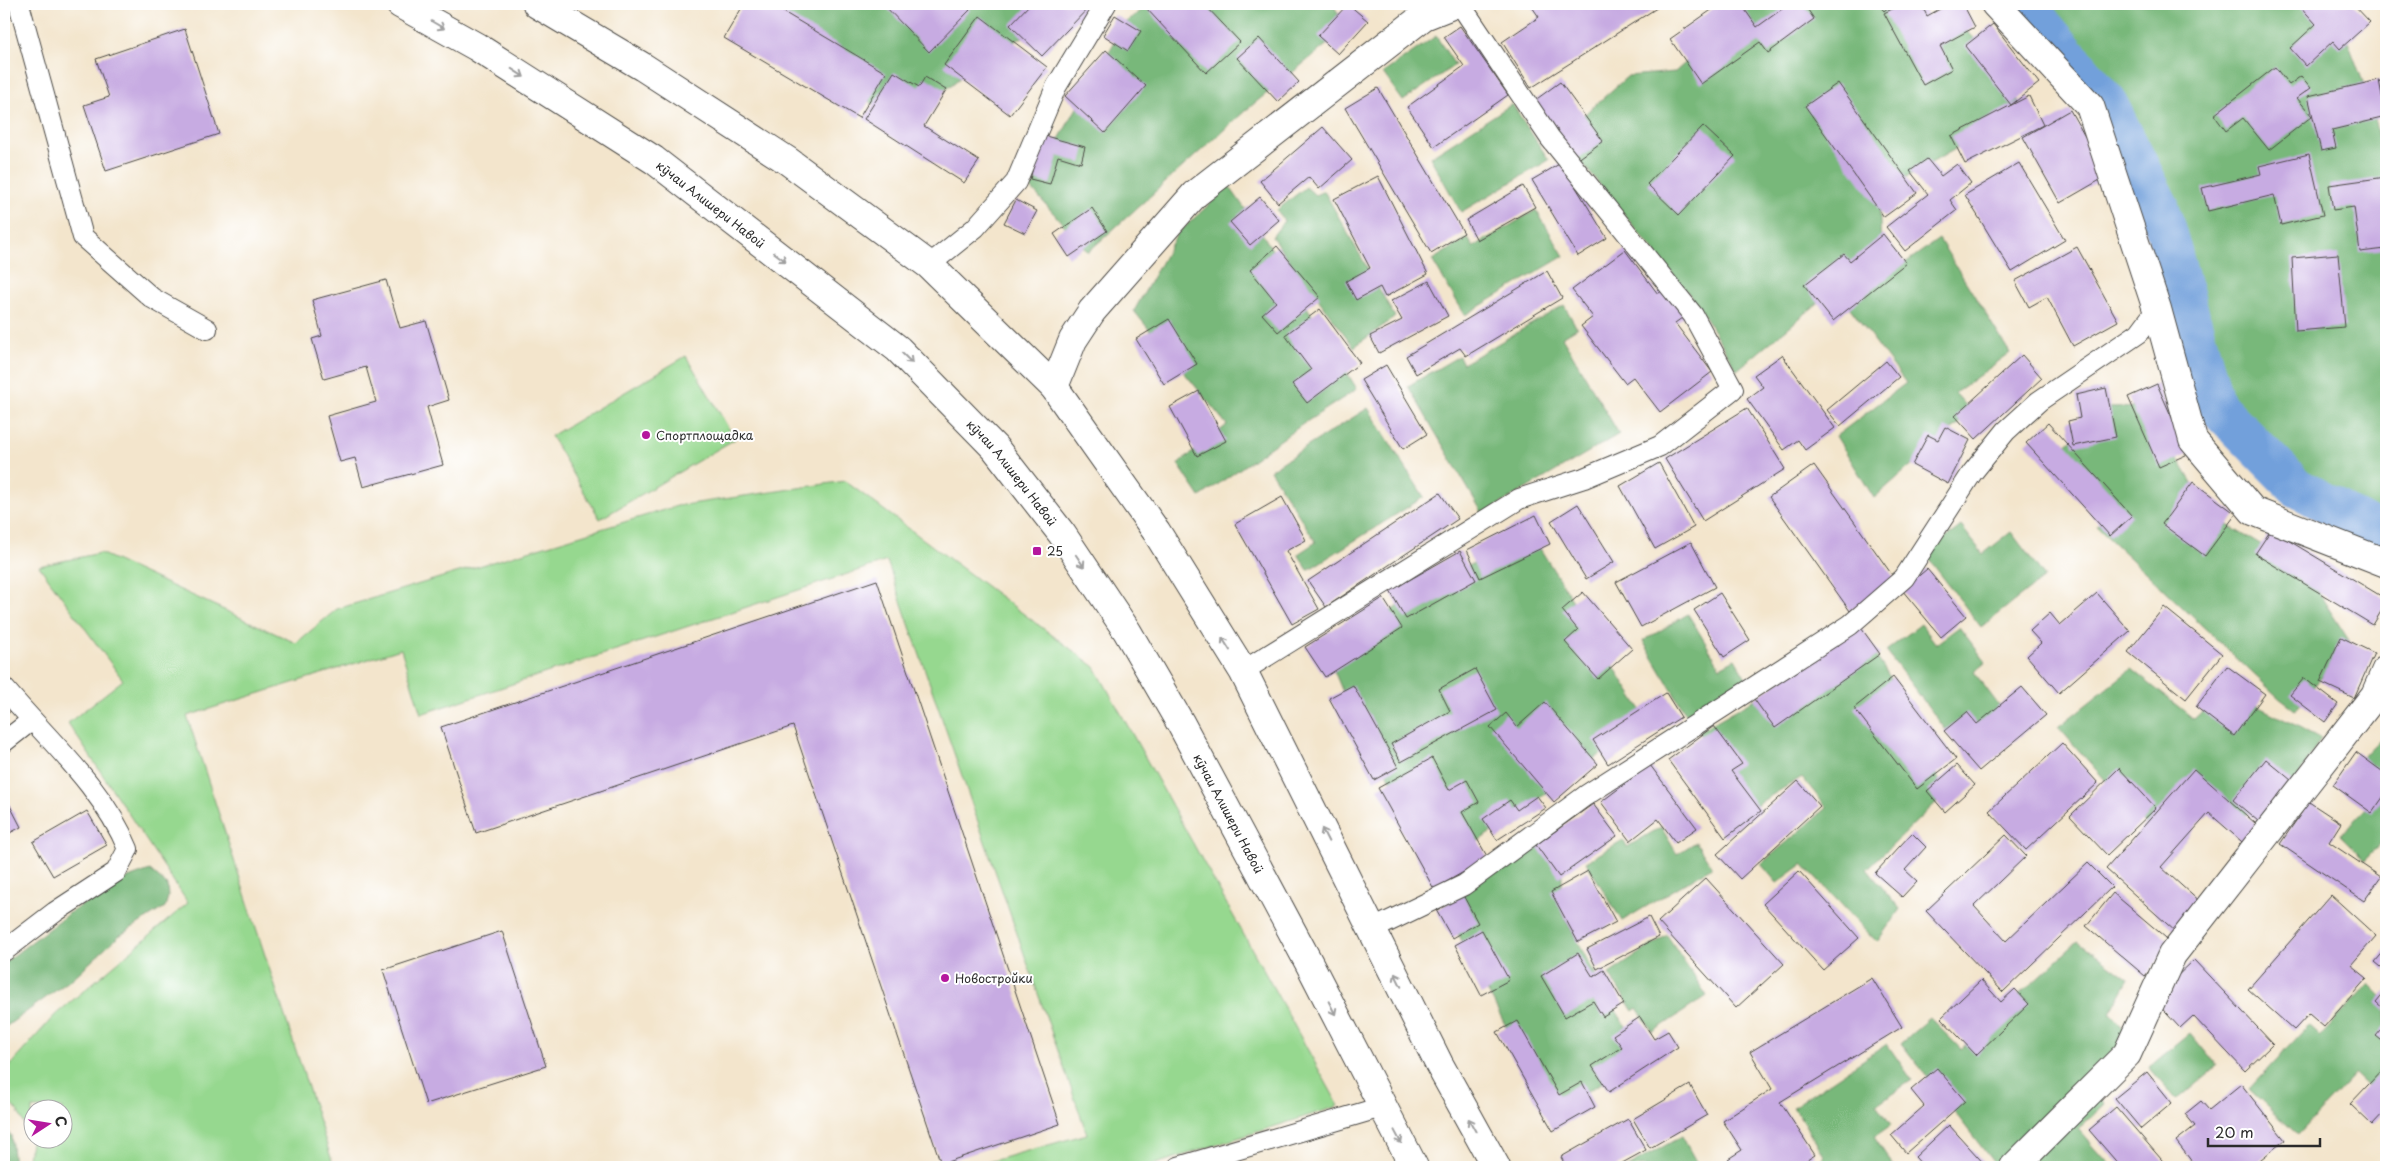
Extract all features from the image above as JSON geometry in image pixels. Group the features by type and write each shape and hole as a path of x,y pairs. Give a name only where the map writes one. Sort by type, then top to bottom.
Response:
{"street":[{"name":"кӯчаи Алишери Навоӣ","path":"400,4 476,47 654,160 898,349 995,448 1062,534 1132,639 1182,724 1301,947 1414,1167"},
{"path":"537,4 643,67 788,161 929,265 1054,387 1156,531 1243,671 1373,928 1439,1064 1496,1167"},
{"path":"1054,387 1073,340 1092,311 1195,194 1424,16 1454,4"},
{"path":"1995,4 2090,106 2157,309 2193,440 2253,511 2386,563"},
{"path":"2014,1167 2127,1054 2172,955 2375,695 2386,670"}],"lane":[{"path":"19,4 83,237 152,298 207,329"},
{"path":"929,265 975,228 1016,182 1056,87 1106,4"},
{"path":"1243,671 1519,499 1584,478 1660,446 1733,388 1693,315 1550,138 1460,4"},
{"path":"1373,928 1464,886 1585,796 1850,624 1904,578 1972,474 2006,431 2039,401 2139,333 2157,309"},
{"path":"4,688 86,781 118,823 128,849 116,872 55,912 4,951"},
{"path":"4,742 32,720"},
{"path":"1178,1167 1382,1107"}],"green space":[{"path":"746,4 1063,4 1042,27 988,55 903,124 806,59"},
{"path":"1150,4 1333,4 1346,29 1245,111 1088,252 1031,188 1126,22"},
{"path":"1731,4 1894,4 1907,24 1959,23 1998,62 2023,110 1879,193 1881,251 1737,370 1698,305 1560,136 1628,76 1675,72 1735,19"},
{"path":"2040,4 2329,4 2339,18 2372,106 2386,180 2386,524 2307,484 2228,397 2163,197 2114,92"},
{"path":"1436,36 1455,65 1403,101 1383,73"},
{"path":"1512,104 1549,160 1461,212 1430,157"},
{"path":"1229,186 1260,230 1357,389 1303,424 1200,497 1178,464 1227,425 1134,311 1177,234"},
{"path":"1306,187 1315,195 1324,191 1395,317 1354,347 1272,237 1284,221 1277,210"},
{"path":"1536,210 1564,256 1465,315 1432,260 1468,238 1473,247"},
{"path":"1939,239 2010,353 1955,393 1972,412 1874,498 1836,436 1906,383 1847,304"},
{"path":"1564,305 1577,328 1562,337 1619,434 1483,514 1408,386 1459,356 1463,364"},
{"path":"686,356 735,439 600,519 551,436"},
{"path":"2147,407 2211,515 2306,573 2350,642 2295,710 2279,698 2096,526 2118,508 2060,450 2106,408"},
{"path":"1368,408 1424,497 1308,570 1298,554 1316,542 1270,470"},
{"path":"845,481 1095,667 1339,1106 1146,1167 971,1167 1087,1134 887,561 421,714 401,649 187,716 334,1167 26,1167 30,1148 72,1148 72,1098 22,1098 22,1119 17,1110 4,1099 4,1072 55,1015 188,903 68,723 123,680 39,566 100,553 296,643 337,609 677,506"},
{"path":"1961,526 1983,554 2011,532 2045,577 1981,627 1925,554"},
{"path":"1529,531 1648,721 1449,862 1362,738 1325,649"},
{"path":"1688,614 1720,667 1735,659 1749,683 1689,719 1643,641"},
{"path":"1921,624 1936,644 1959,627 1986,662 1974,672 2000,707 1955,742 1886,651"},
{"path":"1863,637 1902,695 1945,794 1867,869 1900,909 1877,942 1803,864 1777,883 1761,864 1827,808 1802,777 1744,812 1699,731"},
{"path":"2131,669 2194,719 2225,690 2321,738 2290,791 2232,822 2202,793 2157,838 2058,727"},
{"path":"2381,738 2386,743 2386,838 2365,860 2340,835 2373,801 2346,774"},
{"path":"1558,824 1562,861 1562,913 1608,998 1646,1058 1550,1112 1444,906"},
{"path":"1661,827 1677,854 1696,842 1712,867 1622,921 1586,862 1623,840 1627,847"},
{"path":"150,870 167,885 168,897 165,907 119,936 73,978 4,1028 4,963 68,914 120,881"},
{"path":"1667,935 1707,996 1653,1032 1637,1008 1633,1011 1609,974"},
{"path":"2078,941 2129,979 2110,1013 2126,1031 2122,1052 2006,1167 1997,1167 1901,1043 1930,1018 1961,1049"},
{"path":"2369,984 2386,1001 2386,1079 2374,1092 2355,1074 2298,1135 2249,1089 2308,1026 2320,1037"},
{"path":"2190,1033 2217,1066 2177,1100 2149,1067"},
{"path":"1887,1044 1912,1080 1877,1104 1891,1125 1874,1137 1894,1167 1814,1167 1812,1165 1825,1156 1793,1107"},
{"path":"2098,1096 2105,1104 2078,1129 2112,1167 2019,1167"},
{"path":"4,1130 11,1135 14,1167 4,1167"},
{"path":"1682,1136 1699,1167 1627,1167"}],"building":[{"path":"744,4 770,4 886,73 859,118 724,38"},
{"path":"883,4 964,4 970,10 929,52"},
{"path":"1030,4 1092,4 1042,56 1010,25"},
{"path":"1150,4 1204,4 1240,42 1206,73 1146,8"},
{"path":"1348,4 1368,21 1338,54 1318,36"},
{"path":"1530,4 1663,4 1531,88 1502,42 1539,17"},
{"path":"1720,4 1741,4 1757,27 1789,4 1804,4 1814,19 1768,53 1760,42 1701,84 1670,39"},
{"path":"1878,4 1892,4 1884,11"},
{"path":"1902,4 1921,4 1927,16 1949,4 1963,4 1975,27 1940,46 1952,69 1923,85 1884,13"},
{"path":"2298,4 2353,4 2370,22 2340,49 2333,41 2306,66 2290,48 2316,24"},
{"path":"1115,15 1141,31 1128,51 1103,35"},
{"path":"980,16 1047,67 1010,115 944,65"},
{"path":"1993,24 2039,83 2011,105 1965,46"},
{"path":"1460,26 1508,95 1434,147 1407,107 1464,66 1444,37"},
{"path":"185,29 219,134 106,171 84,105 109,97 96,59"},
{"path":"1259,38 1299,82 1278,102 1237,58"},
{"path":"1106,50 1146,86 1105,133 1065,96"},
{"path":"2275,67 2289,85 2301,76 2311,88 2297,98 2312,116 2269,150 2243,118 2226,131 2214,115"},
{"path":"894,72 919,87 925,77 946,90 924,126 979,161 964,183 864,119"},
{"path":"2379,80 2386,117 2332,130 2336,148 2321,151 2308,96"},
{"path":"1560,82 1603,141 1577,160 1534,101"},
{"path":"1838,83 1917,193 1884,217 1805,106"},
{"path":"1378,88 1464,233 1431,253 1345,108"},
{"path":"2029,96 2043,125 1965,164 1951,136"},
{"path":"2070,110 2107,176 2060,203 2023,137"},
{"path":"1703,126 1735,156 1679,215 1647,184"},
{"path":"1323,127 1352,160 1319,189 1309,177 1278,203 1260,181"},
{"path":"1042,135 1085,147 1081,163 1058,156 1050,184 1030,179"},
{"path":"2309,154 2323,215 2281,225 2274,195 2208,211 2202,188 2261,174 2259,166"},
{"path":"1927,159 1941,176 1957,164 1971,183 1950,200 1957,210 1905,251 1886,227 1928,194 1910,171"},
{"path":"1561,163 1607,238 1578,256 1532,180"},
{"path":"2019,163 2065,240 2012,272 1965,195"},
{"path":"1378,176 1428,274 1385,297 1380,287 1356,300 1346,281 1370,268 1334,199"},
{"path":"2386,177 2386,249 2360,252 2354,207 2333,210 2329,185"},
{"path":"1523,186 1535,207 1477,240 1466,220"},
{"path":"1260,197 1279,220 1250,245 1230,222"},
{"path":"1016,200 1037,211 1025,233 1004,223"},
{"path":"1092,208 1107,231 1069,257 1054,234"},
{"path":"1883,234 1906,263 1833,321 1804,285 1844,254 1850,261"},
{"path":"1277,246 1320,297 1278,332 1262,314 1276,302 1250,270"},
{"path":"2077,247 2118,321 2073,346 2047,297 2029,307 2015,281"},
{"path":"1625,250 1658,294 1665,288 1686,315 1675,323 1712,372 1660,412 1633,377 1625,383 1581,326 1593,317 1572,290"},
{"path":"2338,254 2345,327 2296,331 2292,258"},
{"path":"1547,271 1562,298 1466,356 1460,348 1416,374 1406,356"},
{"path":"386,280 400,328 426,321 449,400 427,407 443,465 363,487 355,458 340,462 327,416 376,402 366,367 324,379 312,339 322,336 312,300"},
{"path":"1429,281 1448,316 1379,353 1370,336 1402,320 1391,301"},
{"path":"1320,309 1360,363 1307,403 1292,384 1311,370 1285,335"},
{"path":"1169,319 1197,364 1164,384 1136,339"},
{"path":"1782,355 1835,428 1805,450 1798,440 1784,450 1747,399 1763,387 1754,375"},
{"path":"2022,355 2042,378 1976,439 1955,416"},
{"path":"1886,361 1899,377 1840,426 1827,410"},
{"path":"1386,365 1427,434 1403,449 1361,380"},
{"path":"2157,384 2188,454 2159,467 2128,397"},
{"path":"2106,388 2116,437 2073,446 2068,421 2080,418 2076,395"},
{"path":"1199,391 1226,441 1197,456 1170,407"},
{"path":"1747,408 1785,469 1703,521 1665,459"},
{"path":"2048,423 2132,516 2110,536 2026,443"},
{"path":"1945,427 1970,440 1948,484 1912,465 1928,435 1938,440"},
{"path":"1659,463 1694,527 1655,549 1620,486"},
{"path":"1814,465 1895,579 1850,611 1769,497"},
{"path":"2193,482 2236,514 2205,556 2162,524"},
{"path":"1440,493 1458,519 1326,607 1308,581"},
{"path":"1282,497 1306,540 1286,551 1319,609 1292,624 1235,524"},
{"path":"1578,504 1614,562 1586,579 1551,521"},
{"path":"1536,515 1550,544 1480,578 1467,550"},
{"path":"2271,530 2386,599 2386,603 2373,625 2255,554"},
{"path":"1691,542 1715,587 1641,627 1616,582"},
{"path":"1460,551 1476,580 1406,619 1390,591"},
{"path":"1927,569 1966,616 1941,637 1902,590"},
{"name":"Новостройки","path":"877,580 1060,1124 941,1164 793,726 476,833 441,727"},
{"path":"1583,592 1632,649 1598,679 1565,642 1578,630 1562,610"},
{"path":"1720,593 1750,640 1724,657 1694,610"},
{"path":"2097,593 2130,631 2059,693 2027,656 2041,643 2030,631 2050,613 2060,625"},
{"path":"1383,598 1402,628 1325,677 1305,647"},
{"path":"2164,607 2222,654 2186,699 2128,652"},
{"path":"1859,625 1880,654 1775,728 1754,699"},
{"path":"2341,637 2374,653 2354,698 2320,682"},
{"path":"2227,666 2265,694 2234,736 2196,707"},
{"path":"1475,669 1497,710 1401,762 1391,744 1450,711 1439,689"},
{"path":"1893,677 1956,759 1917,789 1854,708"},
{"path":"2304,678 2338,704 2325,722 2290,695"},
{"path":"1353,685 1398,767 1374,780 1329,698"},
{"path":"2022,687 2046,715 1979,771 1944,731 1967,712 1977,724"},
{"path":"1666,693 1681,717 1608,764 1593,740"},
{"path":"4,696 14,708 4,717"},
{"path":"1545,702 1598,764 1554,802 1490,727 1506,713 1517,727"},
{"path":"1714,726 1742,764 1731,771 1761,811 1725,838 1668,760"},
{"path":"2062,743 2098,783 2026,850 1989,811"},
{"path":"2356,752 2386,774 2386,793 2372,813 2333,785"},
{"path":"1432,758 1449,790 1467,780 1479,802 1462,812 1488,858 1434,889 1378,788"},
{"path":"2266,759 2298,786 2265,827 2233,800"},
{"path":"1650,765 1697,828 1676,843 1658,819 1630,841 1601,802"},
{"path":"1957,765 1975,785 1945,812 1927,791"},
{"path":"2119,768 2156,808 2107,855 2070,816"},
{"path":"2194,769 2264,831 2249,848 2209,813 2161,867 2202,904 2176,932 2106,869"},
{"path":"1798,781 1820,806 1740,879 1717,854"},
{"path":"4,794 21,827 4,836"},
{"path":"1537,796 1546,808 1497,840 1483,819 1510,800 1517,810"},
{"path":"2309,802 2341,823 2329,842 2381,877 2364,901 2280,844"},
{"path":"1593,804 1617,836 1559,877 1536,845"},
{"path":"87,811 107,845 53,876 33,842"},
{"path":"1912,833 1926,847 1905,870 1917,881 1902,897 1875,873"},
{"path":"2006,835 2026,856 1974,906 2006,941 2088,863 2112,887 2003,992 1926,911"},
{"path":"1588,871 1616,922 1578,942 1551,892"},
{"path":"1799,871 1859,938 1823,970 1763,904"},
{"path":"1706,878 1784,964 1736,1008 1658,922"},
{"path":"2113,893 2172,943 2145,976 2086,926"},
{"path":"1463,895 1478,923 1452,938 1436,910"},
{"path":"2331,895 2376,936 2351,965 2367,978 2324,1027 2309,1014 2294,1030 2248,989"},
{"path":"1649,917 1659,937 1597,969 1587,949"},
{"path":"1482,930 1509,980 1481,995 1455,945"},
{"path":"502,931 546,1066 426,1104 383,970"},
{"path":"2386,949 2386,971 2375,962"},
{"path":"1578,953 1593,977 1604,970 1624,1004 1603,1017 1593,1001 1565,1017 1541,976"},
{"path":"2194,960 2273,1044 2245,1071 2193,1016 2180,1028 2153,999"},
{"path":"1872,978 1902,1027 1780,1102 1815,1155 1796,1167 1733,1167 1728,1159 1742,1150 1723,1121 1772,1089 1750,1052"},
{"path":"1981,980 2001,1002 2015,989 2029,1004 1976,1055 1941,1018"},
{"path":"2386,990 2386,1011 2376,1002"},
{"path":"1640,1017 1654,1039 1668,1031 1678,1047 1609,1092 1592,1066 1622,1047 1613,1035"},
{"path":"1517,1021 1559,1095 1582,1082 1595,1107 1553,1131 1497,1032"},
{"path":"2386,1024 2386,1044 2376,1036"},
{"path":"2386,1066 2386,1110 2372,1125 2350,1104"},
{"path":"1937,1068 1965,1101 1906,1153 1891,1135 1924,1106 1911,1090"},
{"path":"2147,1072 2172,1103 2141,1129 2115,1098"},
{"path":"2241,1084 2285,1140 2251,1167 2196,1167 2176,1141 2195,1126 2185,1114 2201,1101 2209,1110"},
{"path":"1690,1085 1707,1115 1650,1148 1633,1119"},
{"path":"2116,1107 2168,1167 2121,1167 2089,1130"},
{"path":"1628,1119 1646,1150 1615,1167 1566,1167 1561,1157"},
{"path":"1949,1125 1987,1167 1924,1167 1915,1157"}],"waterway":[{"path":"2025,4 2107,102 2159,206 2215,405 2296,487 2386,536"}],"place":[{"name":"Спортплощадка","path":"646,435"},
{"name":"25","path":"1037,551"},
{"name":"Новостройки","path":"945,978"}]}
